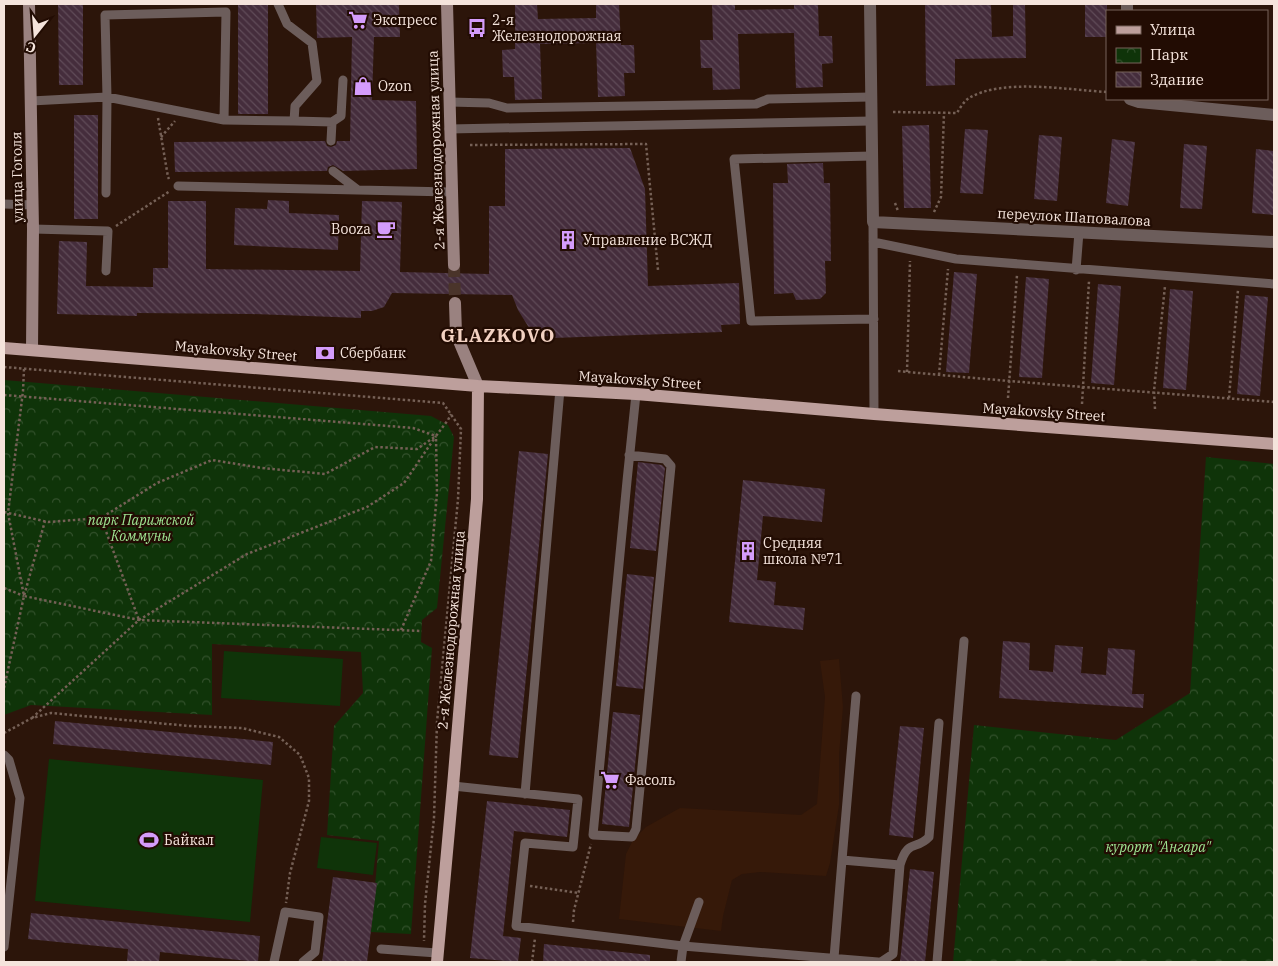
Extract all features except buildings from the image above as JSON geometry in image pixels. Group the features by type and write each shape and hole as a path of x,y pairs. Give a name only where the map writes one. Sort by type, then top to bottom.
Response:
{"main road":[{"name":"улица Гоголя","path":"29,4 33,205 32,350"},
{"name":"2-я Железнодорожная улица","path":"447,4 454,265"},
{"name":"2-я Железнодорожная улица","path":"437,958 477,499 478,386 456,334 455,303"},
{"name":"Mayakovsky Street","path":"4,348 478,386 636,394 1274,444"}],"street":[{"path":"870,4 873,222"},
{"path":"1134,101 1274,115"},
{"name":"переулок Шаповалова","path":"873,222 1274,242"}],"lane":[{"path":"278,4 287,24 312,44 317,81 295,106 294,121"},
{"path":"106,193 107,97 105,15 226,12 224,120"},
{"path":"31,101 107,97 224,120 332,122 341,116 343,80"},
{"path":"449,102 489,103 507,108 611,107 756,104 768,99 871,97"},
{"path":"450,130 872,121"},
{"path":"331,142 332,122"},
{"path":"873,156 734,159 751,322 874,319"},
{"path":"333,171 358,190"},
{"path":"178,186 451,192"},
{"path":"4,204 33,205"},
{"path":"873,222 874,414"},
{"path":"33,229 108,231 106,271"},
{"path":"1076,270 1079,232"},
{"path":"873,242 949,258 1076,270 1274,284"},
{"path":"525,794 560,389"},
{"path":"629,455 665,459 671,466 636,830 632,837 592,835 629,455 636,394"},
{"path":"937,962 964,641"},
{"path":"834,958 856,696"},
{"path":"453,786 578,799 573,847 525,843 516,926 683,946 879,962 893,954 900,865 903,853 912,845 924,842 929,837 939,723"},
{"path":"4,755 9,760 20,798 4,947"},
{"path":"842,860 900,865"},
{"path":"681,962 683,946 699,902"},
{"path":"274,962 285,912 319,917 316,952 304,962"},
{"path":"381,949 423,952 437,958"}],"path":[{"path":"893,112 957,113 967,99 983,92 1007,86 1106,92"},
{"path":"108,231 178,186 168,177 156,107"},
{"path":"161,137 183,112"},
{"path":"941,197 944,113"},
{"path":"470,145 646,144 658,270"},
{"path":"907,372 910,249"},
{"path":"939,375 949,258"},
{"path":"1008,398 1018,265"},
{"path":"1082,404 1090,271"},
{"path":"1155,409 1154,392 1166,276"},
{"path":"1229,398 1239,282"},
{"path":"4,367 443,403 451,414 461,429 458,499 437,722 434,818 425,904 423,952"},
{"path":"24,369 8,513 24,596"},
{"path":"898,371 1010,382 1274,402"},
{"path":"4,395 413,428 436,436"},
{"path":"32,718 139,620 247,554 367,507 404,482 451,414"},
{"path":"4,512 45,521 101,518 157,483 212,460 262,468 324,474 374,447 417,449 436,436"},
{"path":"401,630 431,561 437,493 436,436"},
{"path":"101,518 139,620"},
{"path":"4,688 24,596 45,521"},
{"path":"4,588 24,596 139,620 422,631"},
{"path":"4,733 32,718 51,713 189,726 242,728 279,737 300,755 309,778 309,801 290,873 285,912"},
{"path":"572,933 574,910 589,857 592,835"},
{"path":"521,885 579,893"},
{"path":"532,962 536,929"}],"shaded area":[{"path":"839,659 843,707 839,755 839,805 830,863 826,876 760,872 742,874 732,880 721,931 619,919 626,854 633,840 646,827 680,808 801,815 817,804 825,697 820,661"}],"green space":[{"name":"парк Парижской Коммуны","path":"4,380 431,416 448,425 454,437 437,608 422,620 421,642 432,648 411,934 371,932 379,841 327,835 334,726 363,693 361,652 212,644 212,715 31,705 4,715"},
{"name":"курорт \"Ангара\"","path":"1206,457 1274,464 1274,962 953,962 974,725 1116,740 1190,693"},
{"path":"224,651 343,659 340,706 221,698"},
{"name":"Байкал","path":"49,759 263,780 250,922 35,901"},
{"path":"321,837 377,843 373,875 317,868"}],"tunnel":[{"path":"454,265 455,303"}],"place":[{"name":"Экспресс","path":"358,20"},
{"name":"2-я Железнодорожная","path":"477,28"},
{"name":"Ozon","path":"363,86"},
{"name":"Booza","path":"386,229"},
{"name":"Управление ВСЖД","path":"568,240"},
{"name":"Сбербанк","path":"325,353"},
{"name":"Средняя школа №71","path":"748,551"},
{"name":"Фасоль","path":"610,780"},
{"name":"Байкал","path":"149,840"}],"district":[{"name":"GLAZKOVO","path":"498,335"}]}
